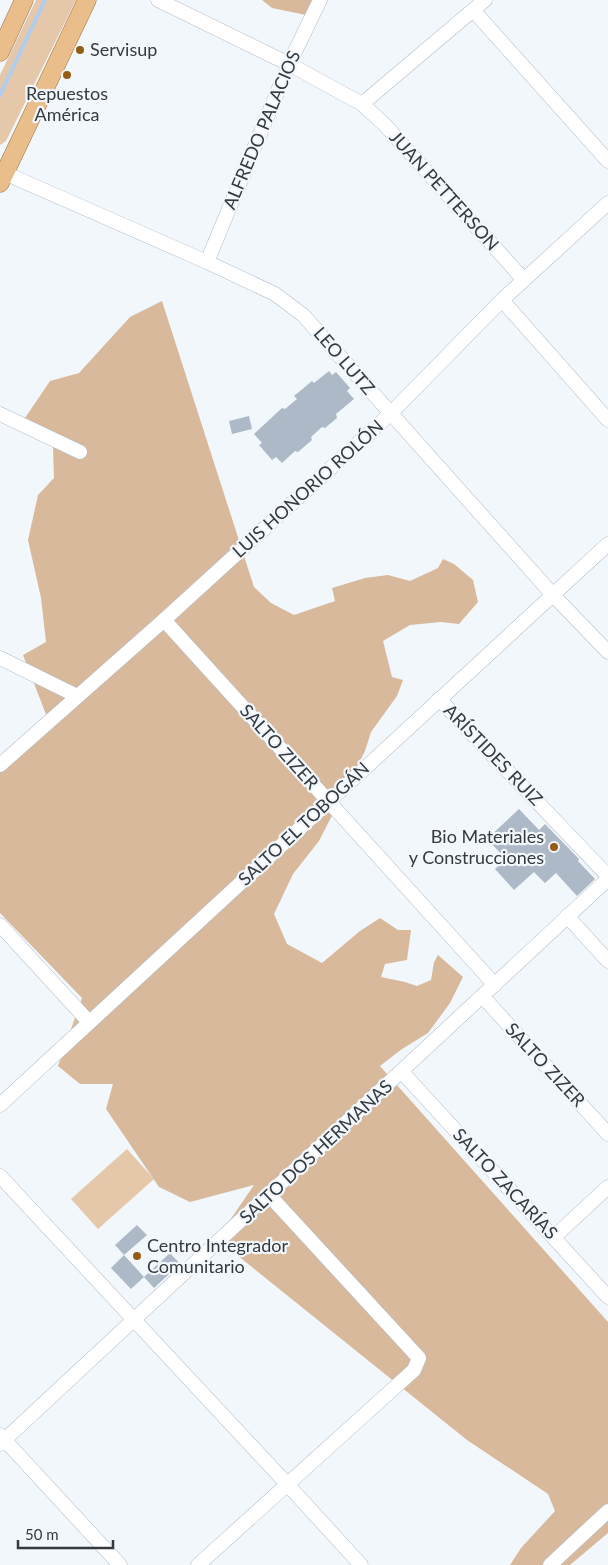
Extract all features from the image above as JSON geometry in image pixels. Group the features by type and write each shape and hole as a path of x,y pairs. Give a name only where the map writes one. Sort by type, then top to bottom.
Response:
{"main road":[{"path":"0,52 24,0"},
{"path":"1,175 86,0"}],"street":[{"name":"JUAN PETTERSON","path":"158,0 289,64 362,104 385,125 524,280"},
{"name":"ALFREDO PALACIOS","path":"207,262 289,64 320,0"},
{"path":"362,104 485,0"},
{"path":"474,10 608,161"},
{"name":"LEO LUTZ","path":"1,175 207,262 275,294 303,315 553,595 608,652"},
{"name":"LUIS HONORIO ROLÓN","path":"0,765 164,620 390,414 502,300 607,206"},
{"path":"502,300 608,420"},
{"path":"0,414 80,452"},
{"name":"SALTO EL TOBOGÁN","path":"0,1105 608,544"},
{"name":"SALTO ZIZER","path":"164,620 496,985"},
{"path":"0,658 77,696"},
{"name":"ARÍSTIDES RUIZ","path":"440,699 608,877"},
{"name":"SALTO DOS HERMANAS","path":"1,1440 496,985 608,877"},
{"path":"567,916 608,961"},
{"path":"0,925 89,1022"},
{"name":"SALTO ZIZER","path":"483,997 608,1134"},
{"name":"SALTO ZACARÍAS","path":"402,1072 608,1296"},
{"path":"0,1176 361,1565"},
{"path":"554,1237 608,1187"},
{"path":"198,1565 414,1370 419,1358 269,1194"},
{"path":"1,1440 120,1565"},
{"path":"550,1565 608,1511"}],"shaded area":[{"path":"36,0 76,0 6,141 0,145 0,75"},
{"path":"262,0 313,0 306,15 272,8"},
{"path":"162,301 254,587 271,603 294,615 335,601 332,588 365,578 388,575 410,581 438,568 443,559 454,564 473,580 478,602 459,624 441,622 410,625 383,641 392,677 403,680 397,696 371,732 365,751 319,841 293,874 274,914 287,944 322,963 360,931 380,918 398,930 411,930 407,960 385,964 381,977 417,986 431,980 434,962 438,955 463,977 450,1003 428,1033 402,1049 380,1066 608,1322 608,1533 570,1565 510,1565 521,1548 555,1511 548,1494 467,1440 217,1239 254,1185 190,1202 159,1187 106,1109 113,1084 80,1084 58,1066 82,998 0,913 0,762 47,717 23,655 46,642 41,598 28,540 38,495 54,478 53,447 25,418 50,381 79,373 130,317"},
{"path":"127,1149 154,1179 98,1229 71,1199"}],"building":[{"path":"329,371 332,375 336,372 350,388 347,391 354,399 336,414 337,418 325,428 322,427 311,437 312,440 298,452 295,451 282,463 276,457 272,460 259,445 262,443 254,434 282,408 285,409 297,399 294,396 312,381 314,383"},
{"path":"249,416 252,429 232,434 229,421"},
{"path":"519,809 539,830 545,824 579,859 578,861 595,879 577,896 556,873 545,883 534,872 514,890 495,869 506,859 487,839"},
{"path":"137,1225 147,1235 124,1255 115,1245"},
{"path":"170,1253 180,1264 154,1288 144,1277"},
{"path":"124,1255 144,1277 131,1289 111,1268"}],"waterway":[{"path":"0,95 45,0"}],"place":[{"name":"Servisup","path":"80,50"},
{"name":"Repuestos América","path":"67,75"},
{"name":"Bio Materiales y Construcciones","path":"554,847"},
{"name":"Centro Integrador Comunitario","path":"137,1256"}]}
